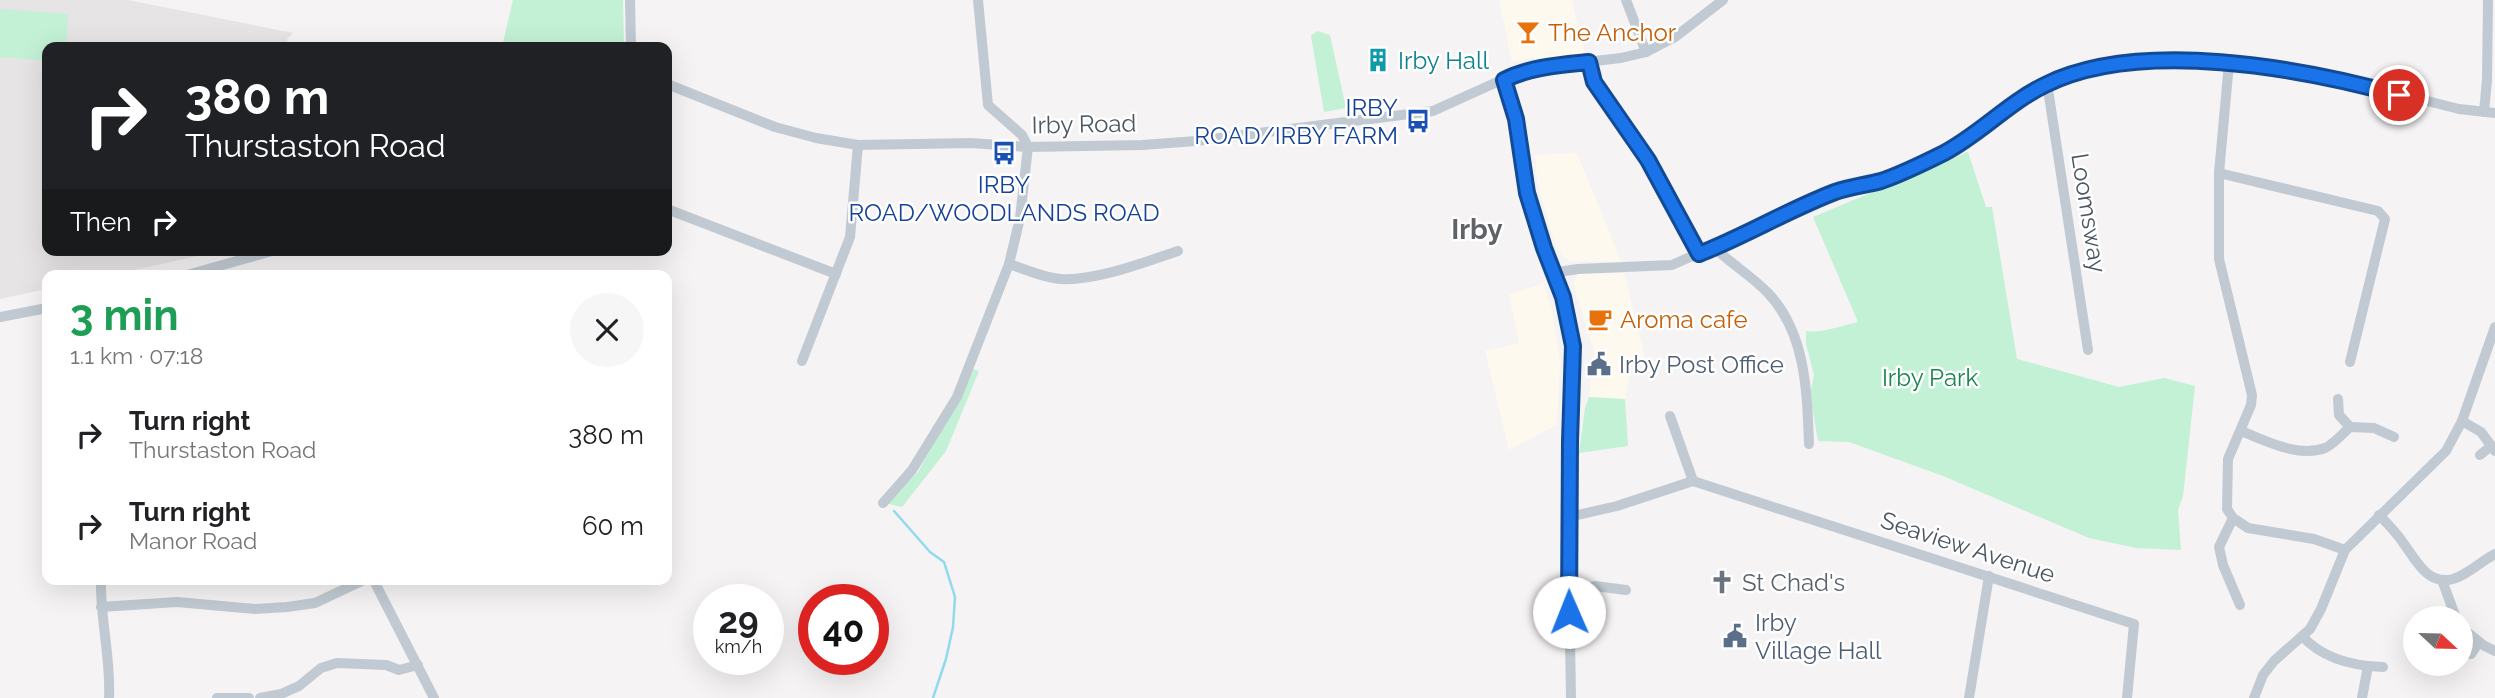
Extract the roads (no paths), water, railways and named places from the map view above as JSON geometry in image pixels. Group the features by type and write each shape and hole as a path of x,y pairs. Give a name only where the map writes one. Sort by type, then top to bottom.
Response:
{"street":[{"path":"630,0 631,42"},
{"path":"883,503 912,470 957,397 1009,264 1020,218 1028,147 1022,135 988,105 978,0"},
{"path":"1626,0 1646,52"},
{"name":"Irby Road","path":"672,86 775,127 858,145 971,144 1028,147 1196,141 1433,111 1517,74 1551,66 1621,58 1646,52 1675,37 1723,0"},
{"path":"1552,273 1578,269 1672,265 1836,192 1883,180 1946,152 2014,103 2047,83 2087,71 2136,62 2230,63 2296,71 2352,82 2422,101 2490,113 2487,80 2487,0"},
{"path":"1589,62 1594,82 1648,160 1699,254"},
{"path":"2230,63 2219,173 2219,259 2252,395 2251,405 2228,459 2227,509 2233,518 2248,528 2314,539 2345,551"},
{"path":"1504,80 1516,119 1527,193 1552,273 1563,297 1574,357 1569,517 1571,698"},
{"name":"Loomsway","path":"2047,83 2088,350"},
{"path":"802,361 850,237 858,145"},
{"path":"2219,173 2378,211 2385,219 2350,362"},
{"path":"672,211 836,274"},
{"path":"1715,248 1731,264 1767,291 1785,314 1800,349 1809,444"},
{"path":"1009,264 1061,279 1130,267 1178,251"},
{"path":"207,270 257,256"},
{"path":"242,261 244,270"},
{"path":"0,317 42,309"},
{"path":"2254,698 2263,676 2310,629 2321,610 2345,551 2446,451 2462,421 2495,327"},
{"path":"2338,399 2339,415 2350,427"},
{"path":"1569,517 1617,506 1693,481 1670,416"},
{"path":"2462,421 2481,432 2493,449 2480,455"},
{"path":"2241,431 2306,452 2327,447 2350,427 2374,428 2394,437"},
{"name":"Seaview Avenue","path":"1693,481 2134,624 2127,698"},
{"path":"2379,515 2404,543 2422,570 2442,580 2466,573 2495,554"},
{"path":"2233,518 2219,547 2223,565 2240,605"},
{"path":"1969,698 1989,576"},
{"path":"2442,580 2452,606"},
{"path":"101,585 101,607 110,669 109,698"},
{"path":"101,607 177,602 256,609 287,607 315,603 353,585"},
{"path":"376,585 435,698"},
{"path":"1569,592 1595,586 1626,590"},
{"path":"2302,636 2312,647 2327,656 2382,667"},
{"path":"2473,637 2495,651"},
{"path":"2473,651 2479,642"},
{"path":"260,698 281,694 299,686 321,668 337,663 386,664 399,670 418,665"},
{"path":"2362,698 2368,666"},
{"path":"217,698 249,698"}],"waterway":[{"path":"894,511 930,552 944,562 955,597 953,627 933,698"}],"place":[{"name":"The Anchor","path":"1528,32"},
{"name":"Irby Hall","path":"1378,60"},
{"name":"IRBY ROAD/IRBY FARM","path":"1418,121"},
{"name":"IRBY ROAD/WOODLANDS ROAD","path":"1004,153"},
{"name":"Aroma cafe","path":"1600,319"},
{"name":"Irby Post Office","path":"1599,364"},
{"name":"St Chad's","path":"1722,582"},
{"name":"Irby Village Hall","path":"1735,636"}],"district":[{"name":"Irby","path":"1477,229"}],"park label":[{"name":"Irby Park","path":"1930,377"}]}
